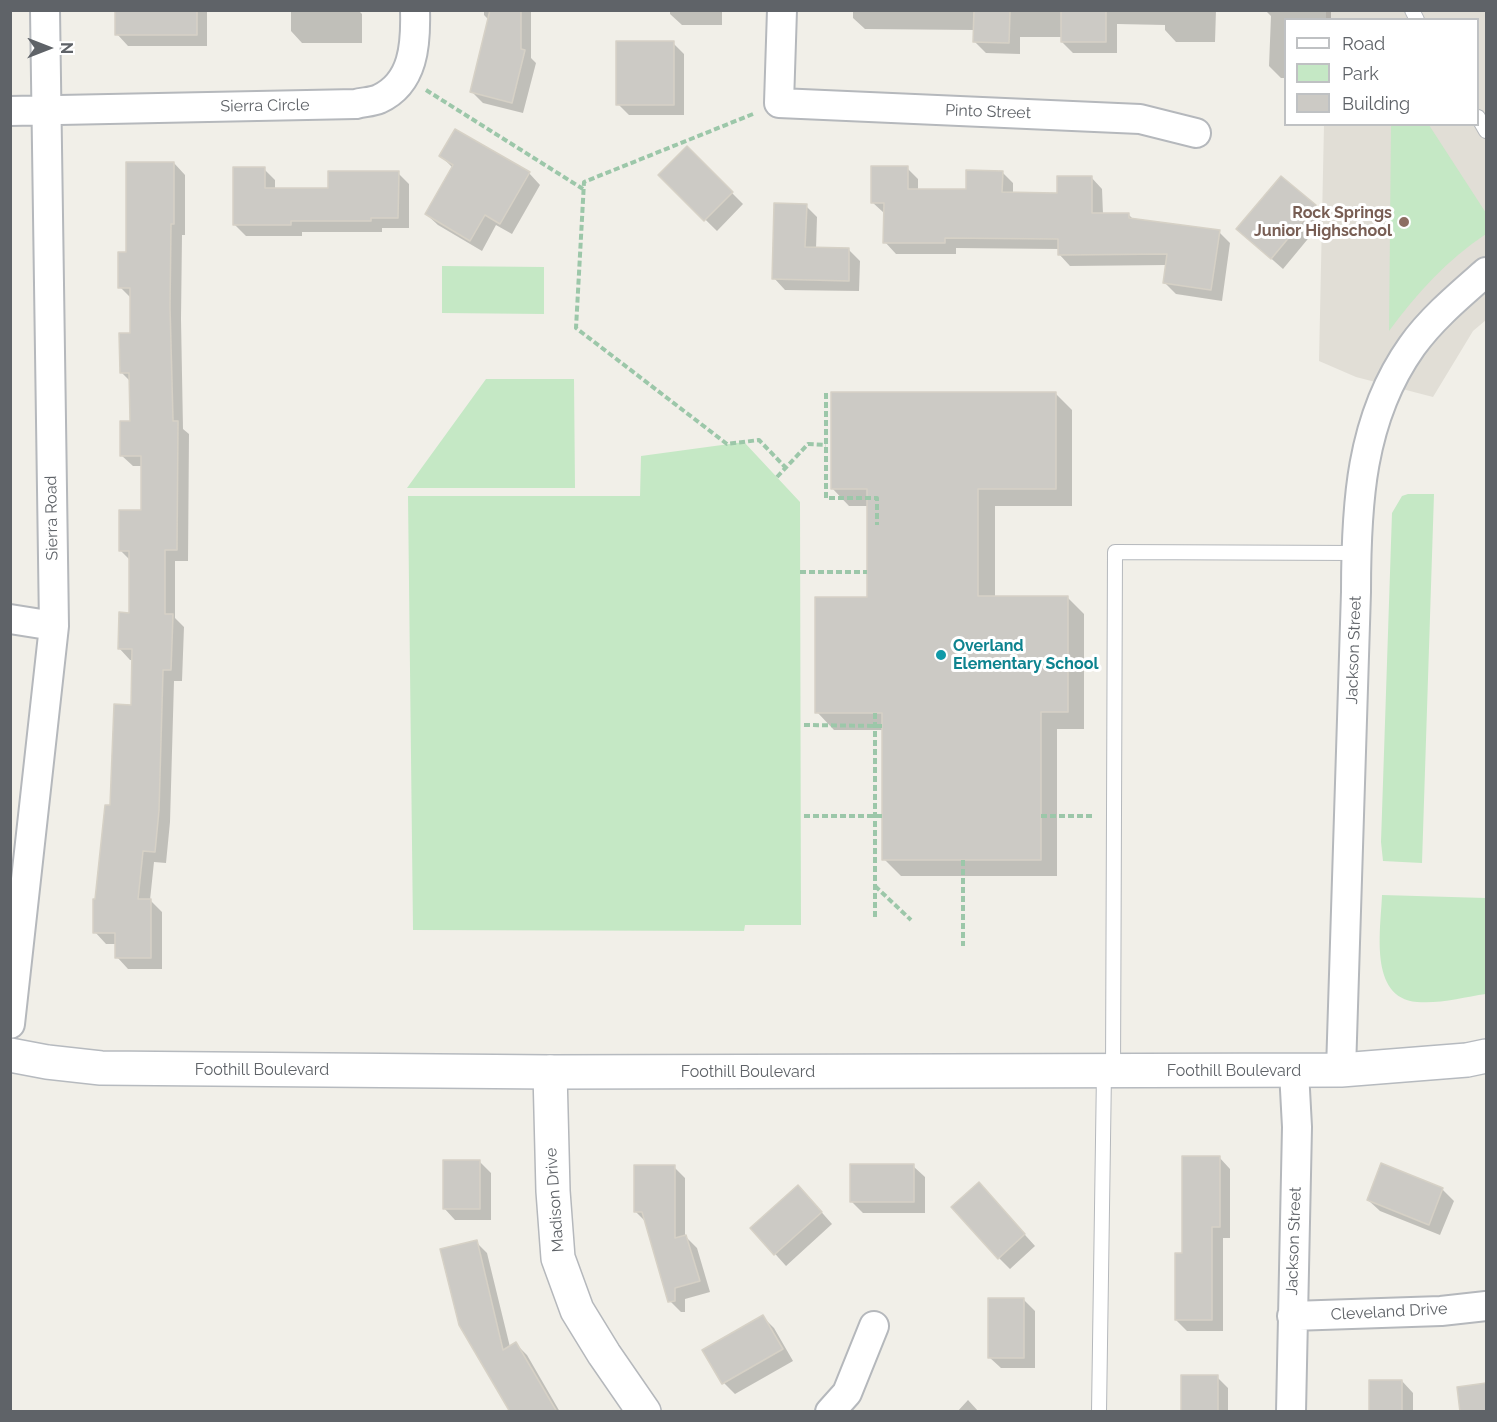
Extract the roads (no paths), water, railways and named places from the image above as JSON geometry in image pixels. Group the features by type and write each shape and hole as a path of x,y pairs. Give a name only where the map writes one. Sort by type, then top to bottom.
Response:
{"main road":[{"name":"Foothill Boulevard","path":"10,1055 101,1068 550,1072 1294,1071 1341,1070 1467,1060 1486,1056"},
{"name":"Madison Drive","path":"550,1072 552,1191 558,1258 577,1310 644,1412"}],"street":[{"name":"Sierra Road","path":"10,1024 54,626 45,10"},
{"name":"Sierra Circle","path":"10,111 356,104 378,99 398,85 411,64 416,36 415,10"},
{"name":"Pinto Street","path":"782,10 779,103 1140,119 1196,133"},
{"name":"Jackson Street","path":"1341,1070 1356,528 1364,460 1382,398 1412,346 1455,299 1486,272"},
{"path":"10,619 54,626"},
{"name":"Jackson Street","path":"1291,1412 1297,1127 1294,1071"},
{"name":"Cleveland Drive","path":"1292,1316 1441,1311 1486,1306"},
{"path":"830,1412 847,1394 874,1326"}],"lane":[{"path":"1099,1412 1114,817 1115,552 1356,553"}],"place":[{"name":"Rock Springs Junior Highschool","path":"1404,222"},
{"name":"Overland Elementary School","path":"941,655"}]}
